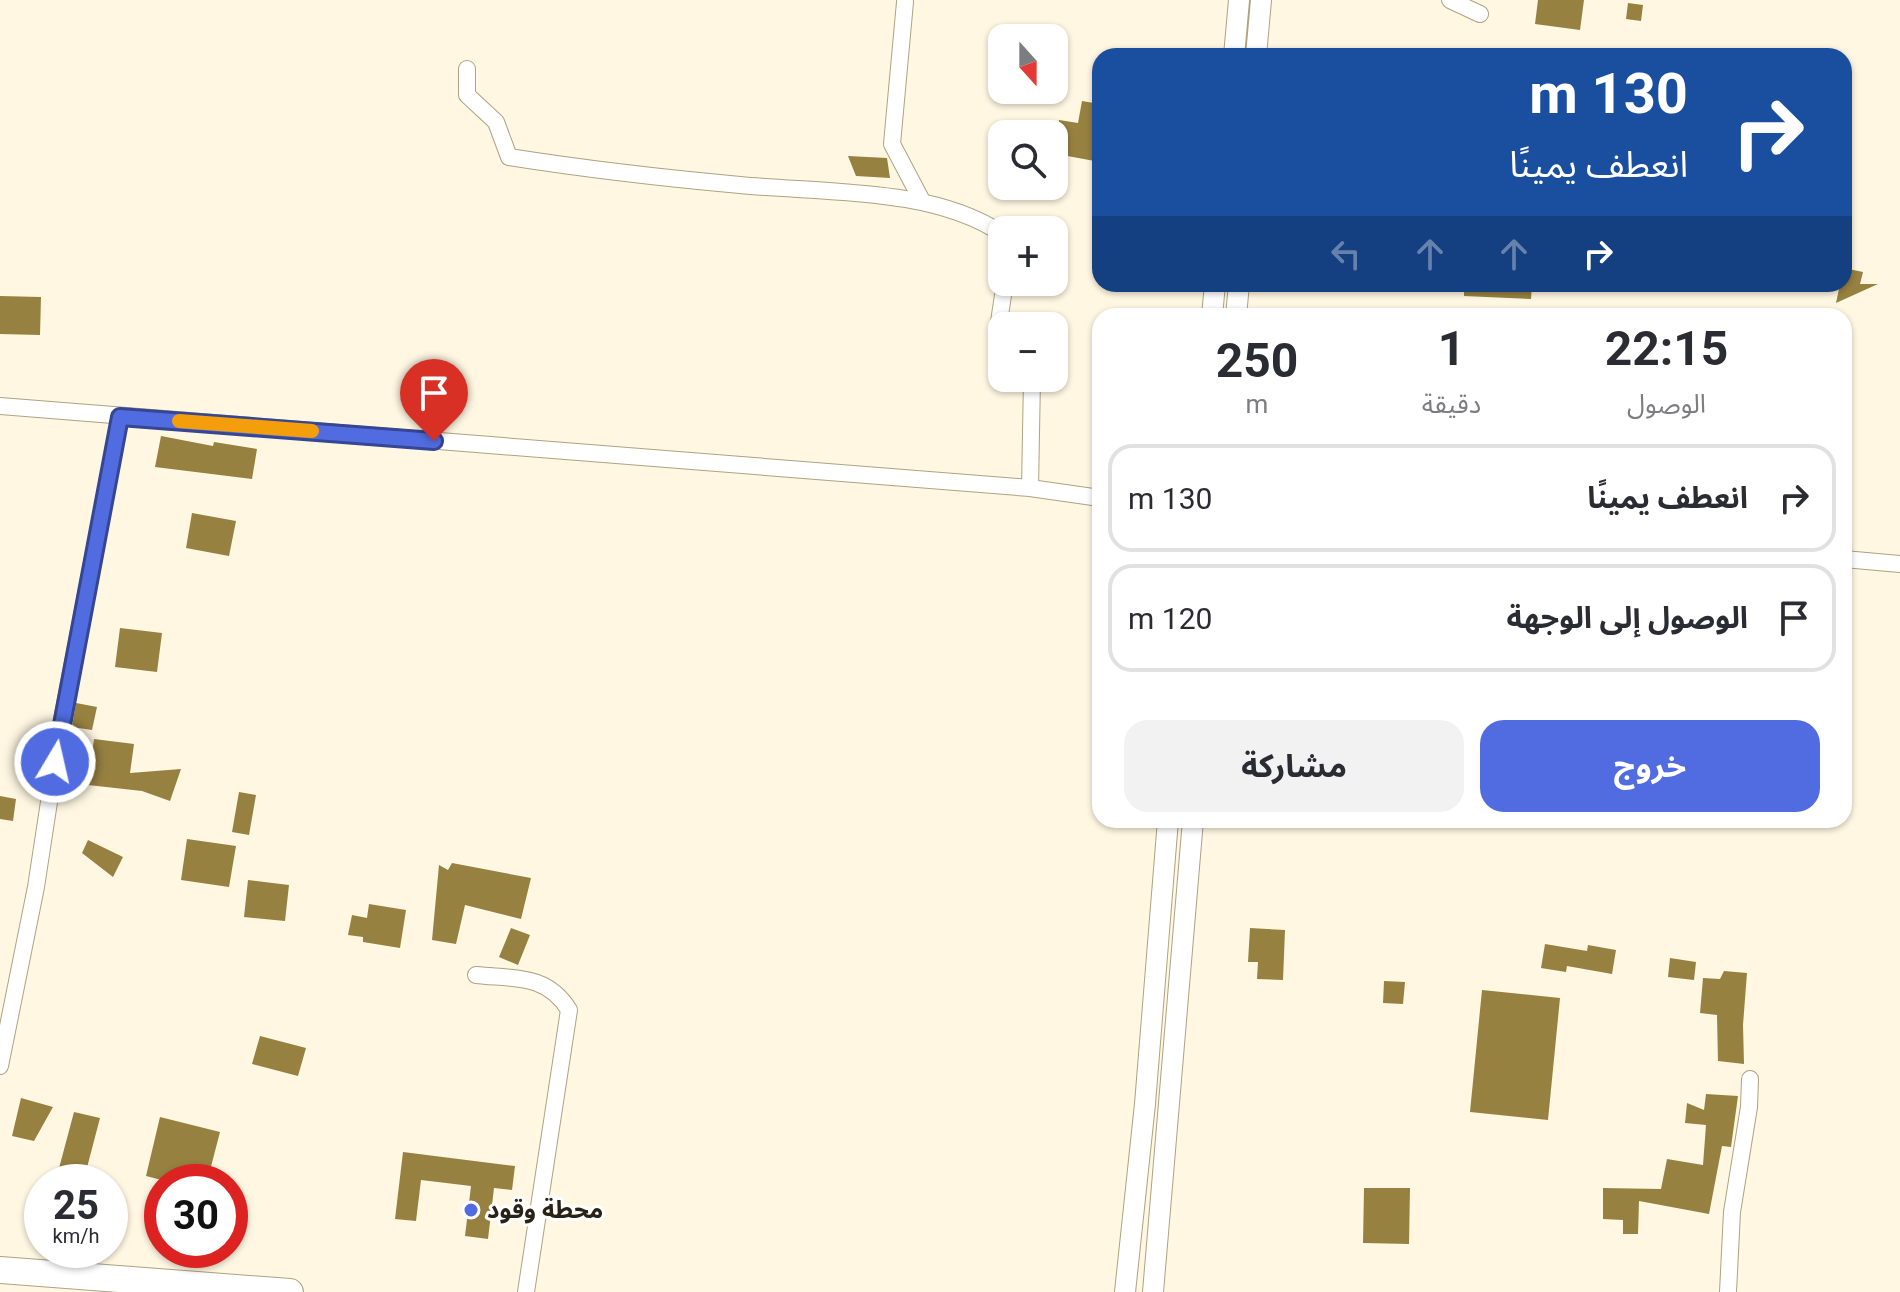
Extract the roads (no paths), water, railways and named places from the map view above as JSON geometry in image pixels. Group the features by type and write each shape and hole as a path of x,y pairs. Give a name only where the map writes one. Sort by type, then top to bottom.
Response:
{"highway":[{"path":"0,1270 290,1292"}],"street":[{"path":"1235,48 1239,0"},
{"path":"1257,48 1261,0"},
{"path":"1450,0 1480,14"},
{"path":"905,2 892,144 922,201"},
{"path":"467,69 467,95 496,122 509,157 738,185 922,201 988,224"},
{"path":"1030,488 1032,392"},
{"path":"0,406 1030,488 1092,497"},
{"path":"0,1066 36,887 60,730 120,417"},
{"path":"1852,560 1900,564"},
{"path":"1125,1292 1145,1104 1167,828"},
{"path":"1153,1292 1192,828"},
{"path":"476,975 539,982 559,993 569,1010 526,1292"},
{"path":"1728,1292 1732,1212 1749,1107 1750,1079"},
{"path":"1145,1104 1167,1109"}],"place":[{"name":"محطة وقود","path":"471,1210"}]}
